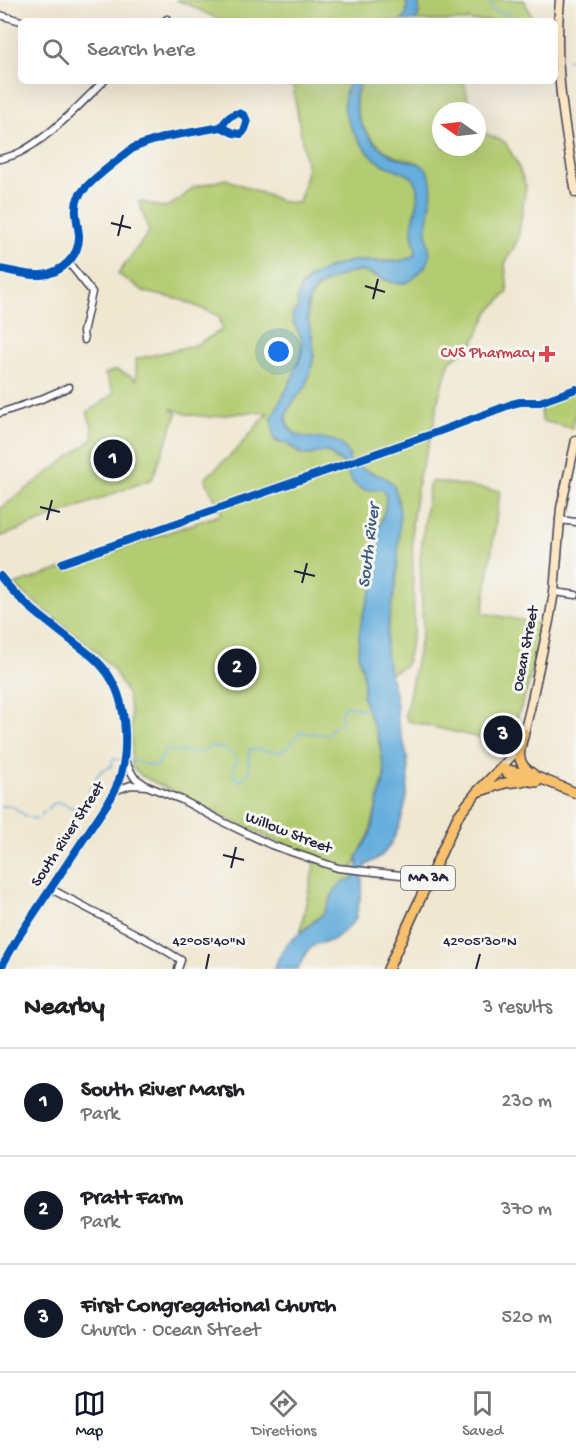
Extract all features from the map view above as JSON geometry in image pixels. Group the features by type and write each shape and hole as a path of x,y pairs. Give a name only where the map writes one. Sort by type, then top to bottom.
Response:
{"main road":[{"path":"560,0 559,82 576,193"},
{"name":"Ocean Street","path":"388,969 458,816 477,792 516,752 524,733 549,621 554,592 559,520 576,440"},
{"path":"524,733 520,747 520,760 524,768 537,777"},
{"path":"501,768 537,777 576,793"},
{"path":"501,768 515,778 524,781"},
{"path":"477,792 501,784 524,781 551,783"}],"street":[{"path":"0,15 18,20"},
{"path":"0,159 16,154 34,144 57,126 101,84"},
{"path":"0,269 43,275 54,272 69,263 79,240 76,202 79,195 89,185 139,145 165,137 221,127"},
{"path":"69,263 92,292 82,332 84,340"},
{"path":"0,413 69,387"},
{"path":"559,520 576,522"},
{"name":"South River Street","path":"0,576 23,602 99,663 110,677 118,693 125,729 125,761 114,791 0,969"},
{"path":"554,592 576,595"},
{"name":"Willow Street","path":"125,761 134,777 147,786 189,803 271,845 352,870 428,878"},
{"name":"Willow Street","path":"114,791 131,785 147,786"},
{"path":"51,890 181,960 178,969"}],"green space":[{"path":"175,0 405,0 407,8 404,18 216,18"},
{"path":"419,0 524,0 533,18 417,18"},
{"path":"292,84 348,84 345,94 374,158 412,176 416,181 419,194 412,230 416,254 411,259 351,261 330,267 310,277 301,286 293,323 301,339 301,352 292,379 272,419 276,442 286,443 300,454 311,455 322,451 329,453 338,461 343,462 346,471 385,489 386,501 376,537 376,585 358,653 379,743 384,778 369,836 352,870 354,877 337,888 324,913 300,933 316,856 295,850 142,776 132,767 131,713 127,694 114,670 97,652 14,585 222,514 205,479 237,449 268,413 249,412 210,417 186,414 171,408 177,414 152,479 0,537 0,509 93,439 92,426 87,412 114,393 105,374 116,370 136,380 136,359 196,345 222,330 219,316 182,300 145,292 118,274 149,232 139,201 165,208 194,187 226,179 284,202 299,203 307,171"},
{"path":"359,84 465,84 469,102 432,102 432,156 486,156 486,134 505,142 526,186 518,239 505,264 508,292 488,313 472,346 450,361 439,395 432,434 419,476 412,523 414,627 406,665 389,674 385,647 396,580 398,501 372,472 352,465 348,457 350,456 342,445 328,440 299,436 288,426 286,420 289,408 304,387 311,364 313,340 308,310 314,293 331,280 353,272 365,273 391,282 405,283 426,234 431,194 429,174 419,163 397,157 384,150 362,126 357,113 356,98"},
{"path":"576,391 576,412 572,428 542,421 540,404"},
{"path":"432,481 500,491 483,613 541,624 528,686 515,722 496,722 489,740 408,721 405,716 423,628 420,559 429,486"}],"water":[{"path":"405,0 419,0 417,18 404,18 407,6"},
{"path":"348,84 359,84 356,97 358,117 374,142 390,154 420,164 427,170 431,180 432,194 427,232 429,260 418,274 403,283 389,281 367,272 355,271 326,282 315,291 307,306 314,359 306,386 291,405 286,422 299,436 336,441 350,456 348,457 352,465 357,464 366,471 387,479 396,493 400,518 398,565 386,651 396,697 397,718 407,756 407,793 405,806 392,842 383,854 366,865 355,920 333,940 316,944 307,951 298,969 274,969 287,944 324,913 341,883 354,877 358,865 357,857 373,826 385,775 380,743 362,695 363,673 358,653 362,617 373,586 376,537 385,509 386,494 382,489 364,490 358,487 350,478 343,462 327,452 305,454 274,439 272,420 300,358 302,342 292,315 298,307 298,296 308,280 344,263 403,260 416,253 412,231 418,199 415,181 401,171 377,160 359,140 346,115 344,98"}],"waterway":[{"path":"491,0 492,9 508,13 513,18"},
{"path":"566,60 576,59"},
{"path":"130,760 156,767 166,750 201,753 209,746 225,749 236,757 233,776 241,781 249,773 249,749 280,752 289,746 300,732 327,735 342,722 341,712 346,705 362,709 367,707"},
{"path":"95,779 102,770 111,767 113,759 119,760"},
{"path":"85,805 91,786"},
{"path":"47,809 55,803 62,803 78,810 82,808"},
{"path":"0,806 12,806 27,817 37,819"},
{"path":"41,816 44,812"}],"cycle path":[{"path":"0,269 41,275 63,267 73,256 79,243 76,212 78,198 95,179 133,148 146,143 165,137 221,127 241,134 245,130 247,121 240,113 228,118 221,127"},
{"path":"62,563 512,404 540,402 576,389"},
{"path":"0,576 24,602 92,656 102,667 117,691 125,725 121,774 111,798 19,936 0,969"}],"place":[{"name":"CVS Pharmacy","path":"547,354"},
{"name":"South River Marsh","path":"113,459"},
{"name":"Pratt Farm","path":"237,668"},
{"name":"First Congregational Church","path":"503,735"}],"water label":[{"name":"South River","path":"370,546"}]}
